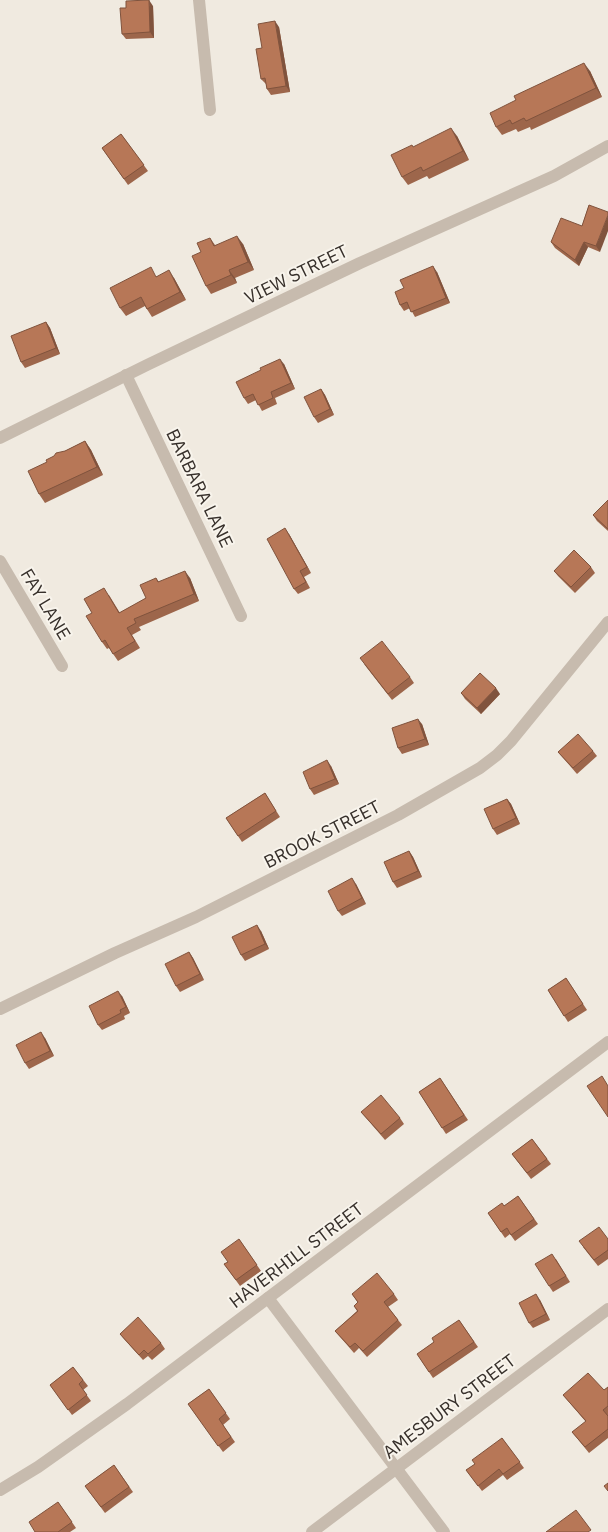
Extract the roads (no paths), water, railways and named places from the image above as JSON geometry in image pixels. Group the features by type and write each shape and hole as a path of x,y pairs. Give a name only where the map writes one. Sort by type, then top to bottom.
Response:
{"street":[{"path":"199,0 210,110"},
{"name":"VIEW STREET","path":"0,438 360,262 554,176 608,146"},
{"name":"BARBARA LANE","path":"126,375 241,616"},
{"name":"FAY LANE","path":"0,561 62,666"},
{"name":"BROOK STREET","path":"0,1009 276,878 398,815 480,768 511,741 608,622"},
{"name":"HAVERHILL STREET","path":"0,1490 38,1467 126,1404 608,1042"},
{"path":"268,1298 444,1532"},
{"name":"AMESBURY STREET","path":"312,1532 608,1309"}]}
